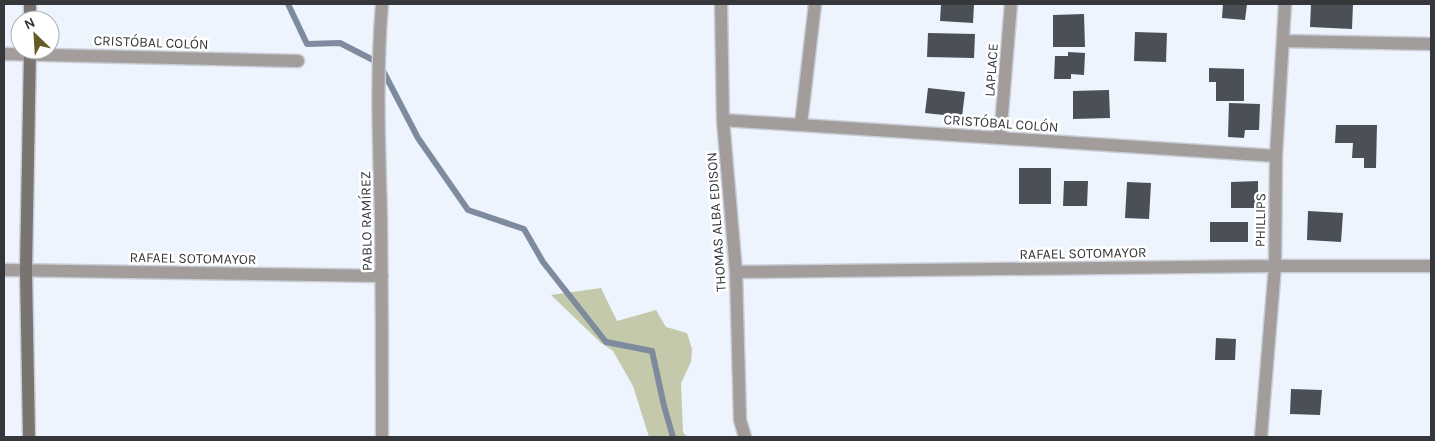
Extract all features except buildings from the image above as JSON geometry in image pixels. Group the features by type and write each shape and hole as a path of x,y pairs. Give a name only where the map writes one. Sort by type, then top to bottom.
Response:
{"main road":[{"path":"29,437 26,270 30,60"}],"street":[{"name":"PABLO RAMÍREZ","path":"382,4 378,86 382,276 382,437"},
{"name":"THOMAS ALBA EDISON","path":"721,4 723,120 736,272 740,420 745,437"},
{"path":"802,124 815,4"},
{"name":"LAPLACE","path":"1000,138 1011,4"},
{"name":"PHILLIPS","path":"1261,437 1275,266 1276,156 1285,4"},
{"path":"1284,41 1431,44"},
{"name":"CRISTÓBAL COLÓN","path":"60,53 298,61"},
{"name":"CRISTÓBAL COLÓN","path":"723,120 1276,156"},
{"name":"RAFAEL SOTOMAYOR","path":"736,272 1431,266"},
{"name":"RAFAEL SOTOMAYOR","path":"4,270 382,276"}],"green space":[{"path":"601,288 617,321 656,310 666,327 687,333 692,349 691,362 681,383 683,432 687,437 649,437 633,386 613,351 601,343 551,295"}],"waterway":[{"path":"288,4 307,44 340,43 379,63 418,138 468,210 524,229 543,262 606,342 652,351 673,437"}]}
